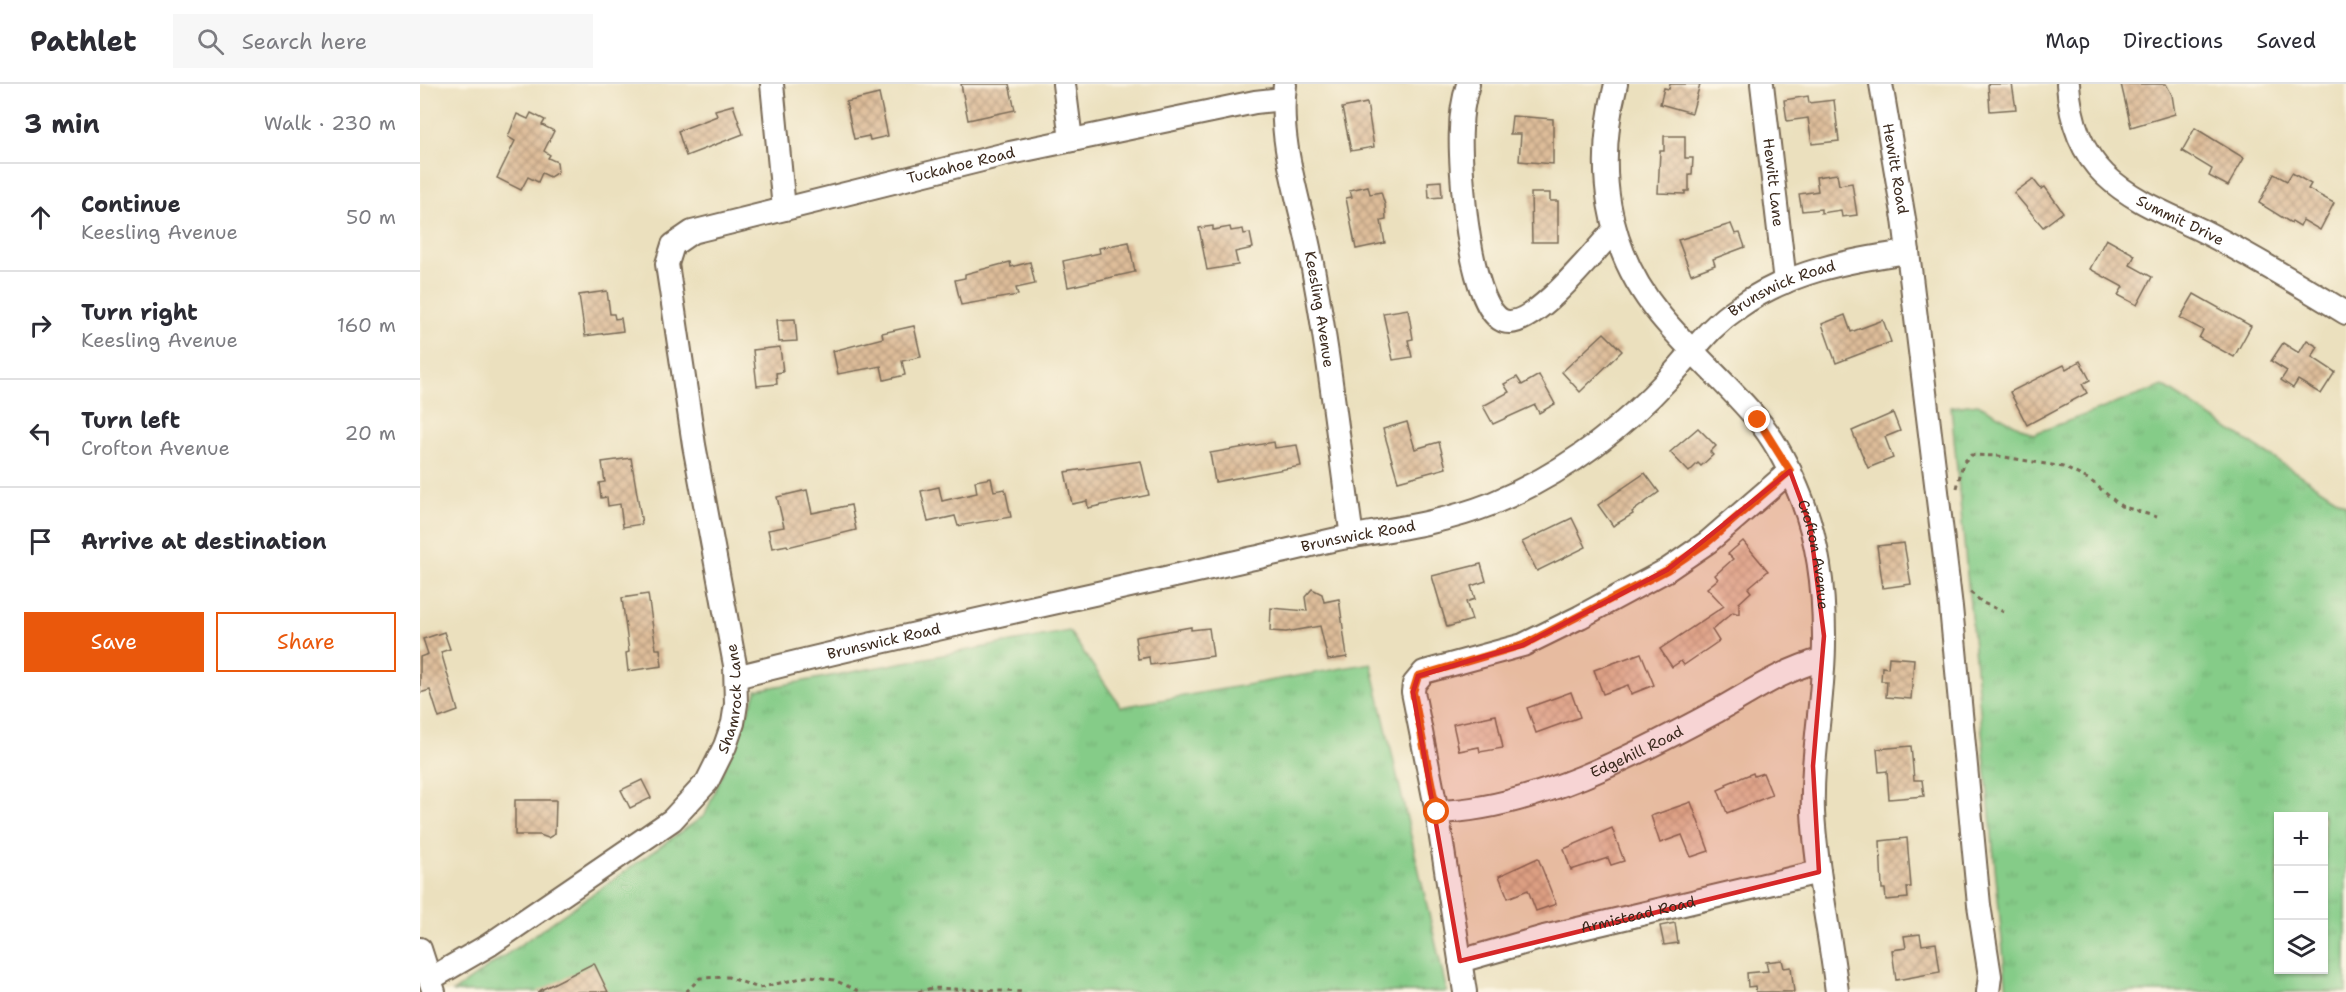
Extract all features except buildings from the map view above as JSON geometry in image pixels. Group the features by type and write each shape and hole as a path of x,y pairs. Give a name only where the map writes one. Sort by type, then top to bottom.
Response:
{"street":[{"path":"772,84 784,209"},
{"path":"1064,84 1071,140"},
{"path":"1468,84 1461,129 1463,199 1479,285 1491,312 1501,321 1511,322 1525,319 1554,295 1614,230"},
{"name":"Crofton Avenue","path":"1616,84 1608,114 1604,147 1606,188 1614,230 1628,266 1660,316 1758,420 1790,471 1810,525 1819,571 1824,636 1814,766 1813,813 1819,872 1837,992"},
{"name":"Hewitt Lane","path":"1762,84 1785,282"},
{"name":"Hewitt Road","path":"1881,84 1908,252 1950,607 1979,905 1990,976 1988,992"},
{"name":"Summit Drive","path":"2068,84 2070,111 2089,156 2121,188 2204,232 2346,313"},
{"name":"Tuckahoe Road","path":"668,273 669,252 682,236 1071,140 1255,102 1284,92"},
{"name":"Keesling Avenue","path":"1284,92 1295,195 1308,247 1331,383 1352,537"},
{"name":"Brunswick Road","path":"736,677 888,638 1458,516 1532,485 1606,437 1667,381 1711,329 1738,307 1785,282 1846,263 1908,252"},
{"name":"Shamrock Lane","path":"432,986 672,820 691,803 707,782 725,746 736,704 736,677 694,445 668,273"},
{"path":"1465,992 1437,812 1413,692 1418,676 1523,645 1667,570 1708,542 1790,471"},
{"name":"Edgehill Road","path":"1437,812 1478,808 1538,792 1591,772 1660,741 1775,676 1822,659"},
{"name":"Armistead Road","path":"1460,961 1544,937 1819,872"},
{"path":"420,949 432,986"}],"path":[{"path":"1956,492 1963,463 1971,455 1998,456 2063,467 2090,480 2121,506 2157,518"},
{"path":"1964,588 1983,603 2004,612"},
{"path":"687,992 700,978 728,977 759,988 810,976 834,980 861,992"},
{"path":"918,992 932,988 1024,992"}],"highlighted area":[{"path":"1790,471 1810,525 1824,636 1813,766 1819,872 1460,961 1413,692 1418,676 1523,645 1667,570"}],"green space":[{"path":"2163,386 2346,505 2346,992 2007,992 1951,407 1978,404 2033,434"},
{"path":"1069,631 1121,707 1371,663 1447,992 453,992 705,815 757,690"}],"route":[{"path":"1437,812 1413,692 1418,676 1424,672 1523,645 1667,570 1708,542 1790,471 1779,450 1758,420"}]}
